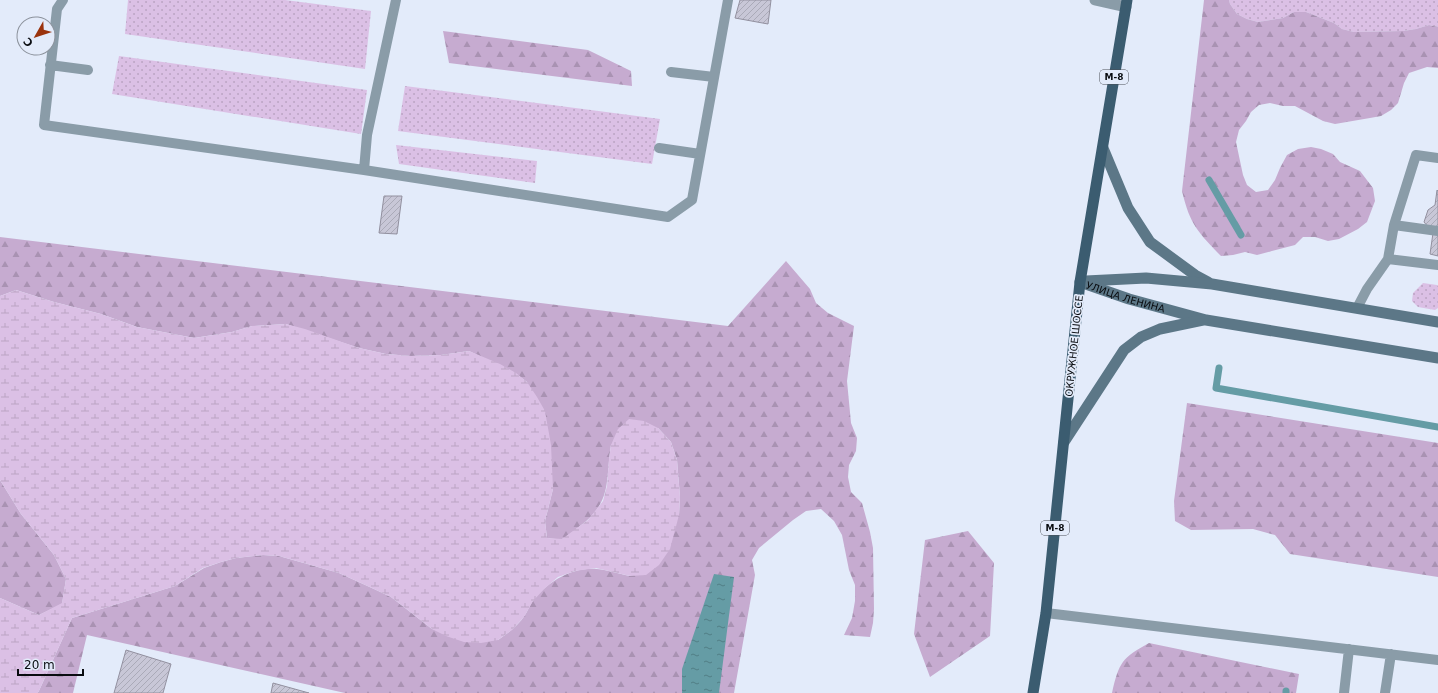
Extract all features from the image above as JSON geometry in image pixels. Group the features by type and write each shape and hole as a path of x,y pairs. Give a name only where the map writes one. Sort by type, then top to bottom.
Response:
{"main road":[{"name":"ОКРУЖНОЕ ШОССЕ","path":"1033,693 1046,614 1080,282 1127,3"},
{"name":"УЛИЦА ЛЕНИНА","path":"1103,148 1128,208 1150,242 1195,275 1212,284"},
{"name":"УЛИЦА ЛЕНИНА","path":"1080,282 1146,278 1212,284 1438,322"},
{"name":"УЛИЦА ЛЕНИНА","path":"1080,282 1129,300 1206,320 1438,358"},
{"name":"УЛИЦА ЛЕНИНА","path":"1064,442 1124,350 1141,337 1160,329 1206,320"}],"street":[{"path":"1095,0 1127,3"}],"lane":[{"path":"63,0 57,9 44,125 364,170 668,217 692,200 728,0"},
{"path":"364,170 367,135 396,0"},
{"path":"50,65 88,70"},
{"path":"671,72 714,77"},
{"path":"659,148 700,154"},
{"path":"1357,308 1367,289 1388,259 1394,225 1416,155 1438,158"},
{"path":"1394,225 1438,231"},
{"path":"1388,259 1438,265"},
{"path":"1046,614 1438,660"},
{"path":"1344,693 1349,649"},
{"path":"1385,693 1391,654"}],"green space":[{"path":"128,0 285,0 371,11 365,69 125,34"},
{"path":"1204,0 1229,0 1237,14 1258,22 1283,18 1294,12 1306,12 1334,23 1342,29 1354,32 1403,31 1429,25 1438,27 1438,68 1427,67 1409,73 1404,83 1398,103 1391,110 1381,116 1335,124 1323,121 1295,106 1283,106 1270,103 1259,105 1251,112 1239,130 1236,142 1243,175 1247,185 1256,192 1268,190 1275,180 1287,155 1298,149 1311,147 1321,149 1333,154 1340,162 1360,171 1373,188 1375,201 1367,222 1358,229 1339,239 1328,241 1315,237 1303,237 1295,245 1257,255 1245,252 1221,256 1196,227 1188,212 1182,191"},
{"path":"1229,0 1438,0 1438,27 1429,25 1403,31 1354,32 1342,29 1334,23 1306,12 1294,12 1283,18 1258,22 1237,14"},
{"path":"443,31 588,50 631,71 632,86 449,63"},
{"path":"119,56 367,90 361,134 112,94"},
{"path":"405,86 660,119 652,164 398,131"},
{"path":"396,145 537,161 535,183 399,164"},
{"path":"0,237 728,326 786,261 810,289 816,303 828,313 854,326 847,381 851,423 857,438 856,451 849,465 848,477 851,492 862,503 873,548 874,609 870,637 844,635 852,618 855,601 855,585 849,570 842,535 834,521 821,509 806,511 793,520 759,548 752,560 755,575 734,693 345,693 87,635 73,693 38,693 72,618 175,586 204,568 236,558 263,555 279,556 339,573 391,597 432,629 498,640 519,623 531,604 545,588 561,577 579,570 588,569 605,570 630,576 679,515 680,497 677,460 671,442 658,428 611,445 606,490 598,508 591,517 564,538 547,538 545,521 553,489 527,382 515,373 469,351 441,355 411,356 386,354 359,348 286,324 252,326 232,332 194,338 137,327 101,314 54,302 16,290 0,296"},
{"path":"1423,283 1438,286 1438,308 1435,310 1418,307 1412,301 1413,293"},
{"path":"16,290 54,302 101,314 137,327 194,338 232,332 252,326 286,324 359,348 386,354 411,356 441,355 469,351 500,364 516,373 527,382 545,411 551,445 553,489 545,521 547,538 562,539 588,520 603,501 607,486 611,445 618,429 629,419 644,421 658,428 671,442 677,460 680,497 679,515 670,549 659,565 646,575 630,576 596,568 575,571 558,577 533,601 524,617 512,630 498,640 481,643 464,642 446,636 432,629 391,597 339,573 279,556 263,555 236,558 203,568 175,586 72,618 38,693 0,693 0,598 39,615 62,603 66,579 54,555 21,514 0,480 0,296"},
{"path":"1187,403 1438,443 1438,577 1290,554 1275,535 1253,529 1191,530 1175,521 1174,501"},
{"path":"0,480 21,514 54,555 66,579 62,604 39,615 0,598"},
{"path":"968,531 994,563 990,636 930,677 914,634 925,540"},
{"path":"1149,643 1299,674 1296,693 1112,693 1117,674 1123,662 1127,657"}],"water":[{"path":"714,574 734,577 719,693 682,693 682,669"}],"building":[{"path":"740,0 771,0 768,24 735,18"},
{"path":"1437,190 1438,256 1430,254 1433,233 1424,222 1428,210 1435,205"},
{"path":"384,196 402,196 397,234 379,233"},
{"path":"126,650 171,664 163,693 114,693"},
{"path":"273,683 309,693 271,693"}],"waterway":[{"path":"1209,180 1241,235"},
{"path":"1219,368 1216,388 1438,427"}]}
